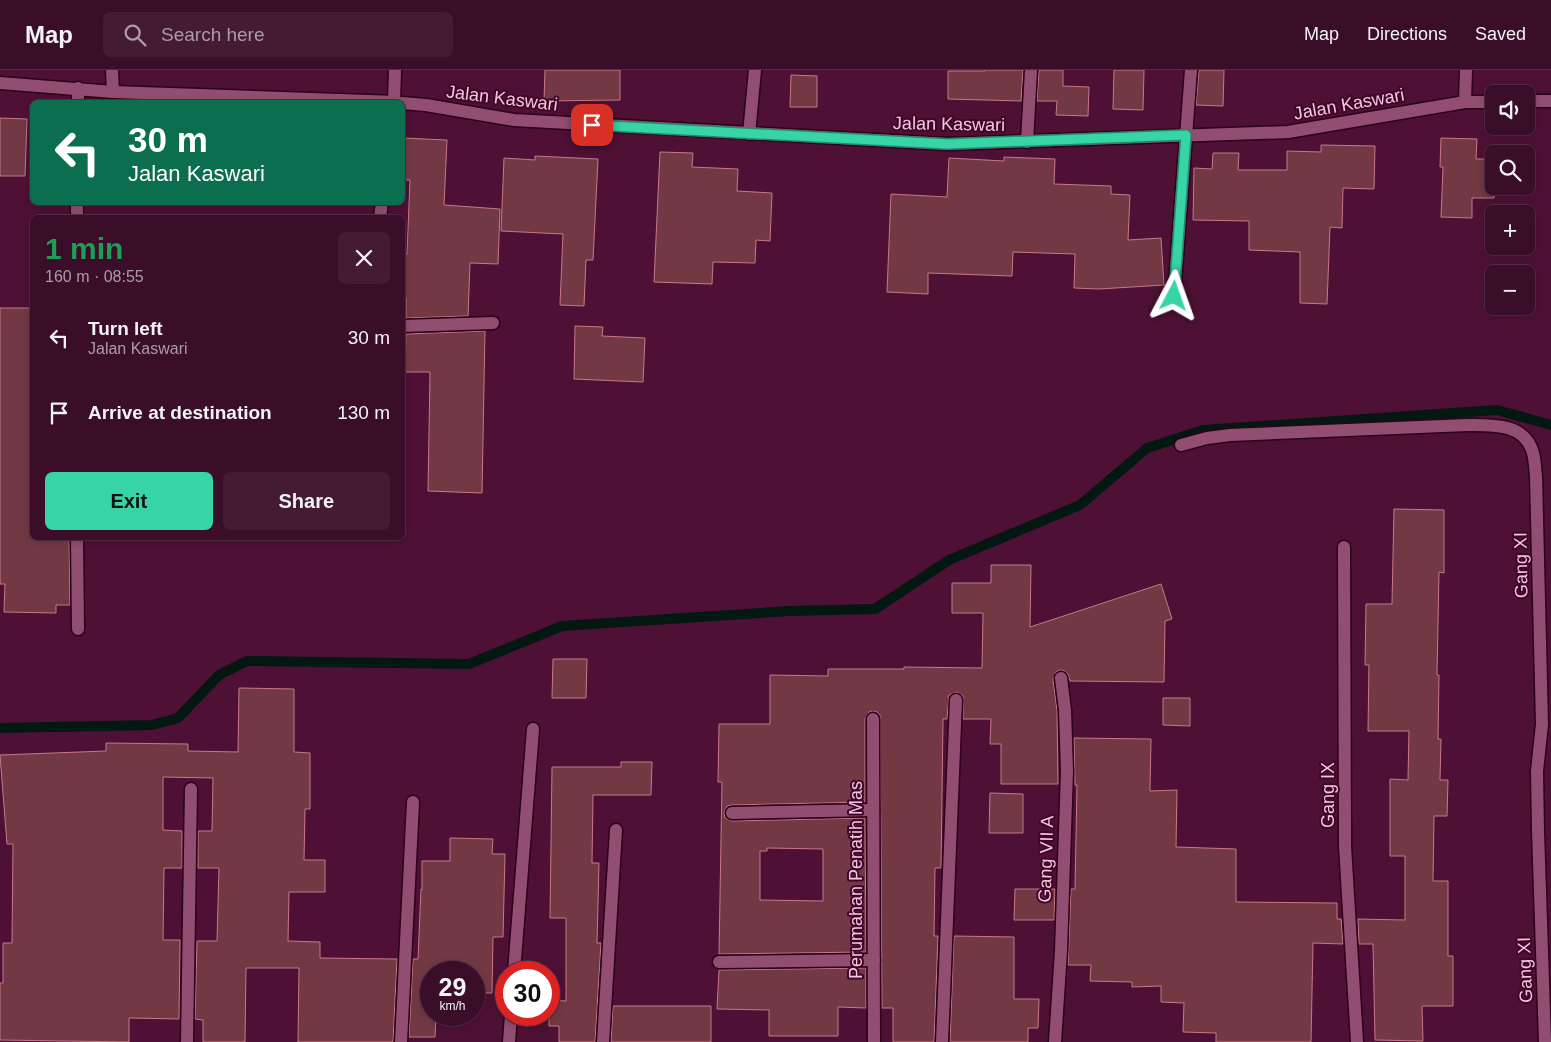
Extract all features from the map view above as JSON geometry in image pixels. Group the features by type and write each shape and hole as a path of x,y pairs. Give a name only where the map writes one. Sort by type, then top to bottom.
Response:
{"street":[{"path":"112,70 113,92"},
{"path":"395,70 395,100"},
{"path":"749,134 756,70"},
{"path":"1027,142 1031,70"},
{"path":"1174,296 1191,70"},
{"path":"1465,102 1466,70"},
{"path":"0,83 113,92 339,100"},
{"path":"78,88 78,100"},
{"path":"1535,101 1551,101"},
{"name":"Jalan Kaswari","path":"405,103 514,120 948,144 1288,132 1465,102 1485,102"},
{"path":"405,326 493,323"},
{"name":"Gang XI","path":"1181,445 1207,438 1230,435 1467,424 1504,427 1518,432 1526,439 1533,452 1536,476 1546,722 1537,772 1545,1042"},
{"path":"78,540 78,629"},
{"name":"Gang IX","path":"1344,547 1346,846 1357,1042"},
{"name":"Gang VII A","path":"1055,1042 1061,951 1067,771 1065,710 1061,678"},
{"path":"942,1042 956,700"},
{"name":"Perumahan Penatih Mas","path":"873,719 874,1042"},
{"path":"515,961 533,730"},
{"path":"186,1042 191,789"},
{"path":"401,1042 413,802"},
{"path":"732,813 873,810"},
{"path":"604,1042 616,830"},
{"path":"719,962 874,960"},
{"path":"509,1042 510,1026"}],"building":[{"path":"545,70 620,70 620,100 544,101"},
{"path":"1023,70 1021,101 948,99 948,71"},
{"path":"1039,70 1063,70 1063,86 1089,87 1088,116 1056,115 1057,101 1037,101"},
{"path":"1114,70 1144,70 1143,110 1113,109"},
{"path":"1199,70 1224,70 1223,106 1196,105"},
{"path":"791,75 817,76 817,107 790,107"},
{"path":"0,118 27,119 25,176 0,176"},
{"path":"405,138 447,140 444,205 500,209 498,264 470,263 468,316 406,318 405,254 407,254 410,180 405,180"},
{"path":"1441,138 1477,139 1476,159 1485,159 1485,195 1494,195 1494,198 1472,198 1472,218 1441,217 1443,167 1440,167"},
{"path":"1321,145 1375,146 1374,189 1343,188 1342,228 1330,227 1327,304 1300,303 1300,252 1249,250 1249,221 1193,220 1194,168 1212,169 1213,153 1239,153 1238,170 1287,170 1287,151 1321,152"},
{"path":"660,152 693,153 692,167 738,169 737,191 772,193 770,241 756,240 755,263 713,262 712,284 654,282"},
{"path":"535,156 598,159 593,260 586,260 584,306 560,305 563,234 501,231 504,158 535,160"},
{"path":"1004,157 1055,159 1054,184 1111,186 1111,194 1130,195 1128,240 1161,238 1164,285 1099,289 1074,288 1075,254 1013,252 1012,276 928,273 928,294 887,292 891,194 947,197 949,158 1004,161"},
{"path":"0,308 30,308 30,540 69,540 70,605 56,605 56,613 4,612 5,584 0,584"},
{"path":"575,326 603,327 602,336 645,338 643,382 574,379"},
{"path":"485,331 482,493 428,491 430,372 405,372 406,334"},
{"path":"1394,509 1444,510 1444,573 1439,572 1437,675 1439,675 1438,739 1441,739 1440,780 1448,780 1447,816 1434,816 1433,881 1448,881 1448,956 1453,956 1453,1006 1422,1006 1423,1041 1375,1040 1373,944 1359,944 1358,919 1405,920 1405,856 1390,856 1390,779 1408,780 1409,731 1368,731 1369,665 1365,665 1366,604 1392,604"},
{"path":"991,565 1031,565 1030,627 1161,584 1172,619 1165,621 1164,682 1070,681 1065,671 1060,670 1056,672 1053,679 1057,711 1058,784 1001,784 1001,744 990,744 991,719 963,719 963,696 957,692 949,695 947,719 943,719 941,868 935,868 934,936 938,936 934,1042 893,1042 893,1008 882,1008 880,715 872,711 869,712 865,719 865,802 732,805 727,806 724,813 725,818 732,821 865,818 866,952 719,954 722,782 718,782 719,724 770,724 770,675 828,676 828,669 904,669 904,667 982,668 983,613 952,613 952,583 991,583","holes":["767,848 823,849 823,901 760,900 760,851 767,851"]},
{"path":"553,659 587,659 586,698 552,698"},
{"path":"239,688 294,689 294,752 310,753 310,809 305,809 304,860 325,860 325,892 289,892 288,941 320,942 320,958 397,959 393,1042 298,1042 299,968 246,968 245,1042 203,1042 203,1020 195,1019 197,941 217,941 219,868 198,868 198,831 212,831 213,778 163,777 163,830 182,831 182,868 164,868 163,940 180,940 179,1019 129,1018 129,1042 0,1040 0,983 3,983 3,943 12,943 13,844 7,844 0,755 106,751 106,743 188,744 188,751 238,752"},
{"path":"1163,698 1190,698 1190,726 1163,725"},
{"path":"1074,738 1151,739 1150,791 1177,790 1176,847 1236,849 1236,902 1337,903 1337,919 1341,919 1343,944 1313,943 1311,1042 1216,1042 1216,1033 1183,1032 1184,1003 1161,1002 1161,986 1132,987 1132,982 1090,981 1091,965 1068,965 1071,889 1075,889 1077,785 1075,785"},
{"path":"621,762 652,762 651,795 593,795 592,863 599,863 597,943 601,943 595,1042 559,1042 560,1001 566,1001 566,918 550,918 552,767 621,767"},
{"path":"990,793 1023,794 1023,833 989,833"},
{"path":"450,838 493,839 492,854 505,854 503,937 493,937 492,993 485,993 485,961 420,961 420,1026 436,1026 435,1037 409,1037 413,959 418,959 422,861 450,861"},
{"path":"1015,889 1055,889 1054,920 1014,920"},
{"path":"954,936 1014,937 1014,999 1039,999 1038,1028 1028,1028 1028,1042 950,1042"},
{"path":"866,968 866,1008 838,1007 838,1036 769,1036 769,1010 717,1009 719,970"},
{"path":"613,1006 711,1006 711,1042 611,1042"}],"waterway":[{"path":"0,728 152,725 178,718 219,675 247,661 469,664 562,626 789,611 875,609 949,560 1080,505 1147,448 1203,430 1497,410 1551,425"}],"route":[{"path":"592,125 948,144 1186,135 1174,296"}]}
